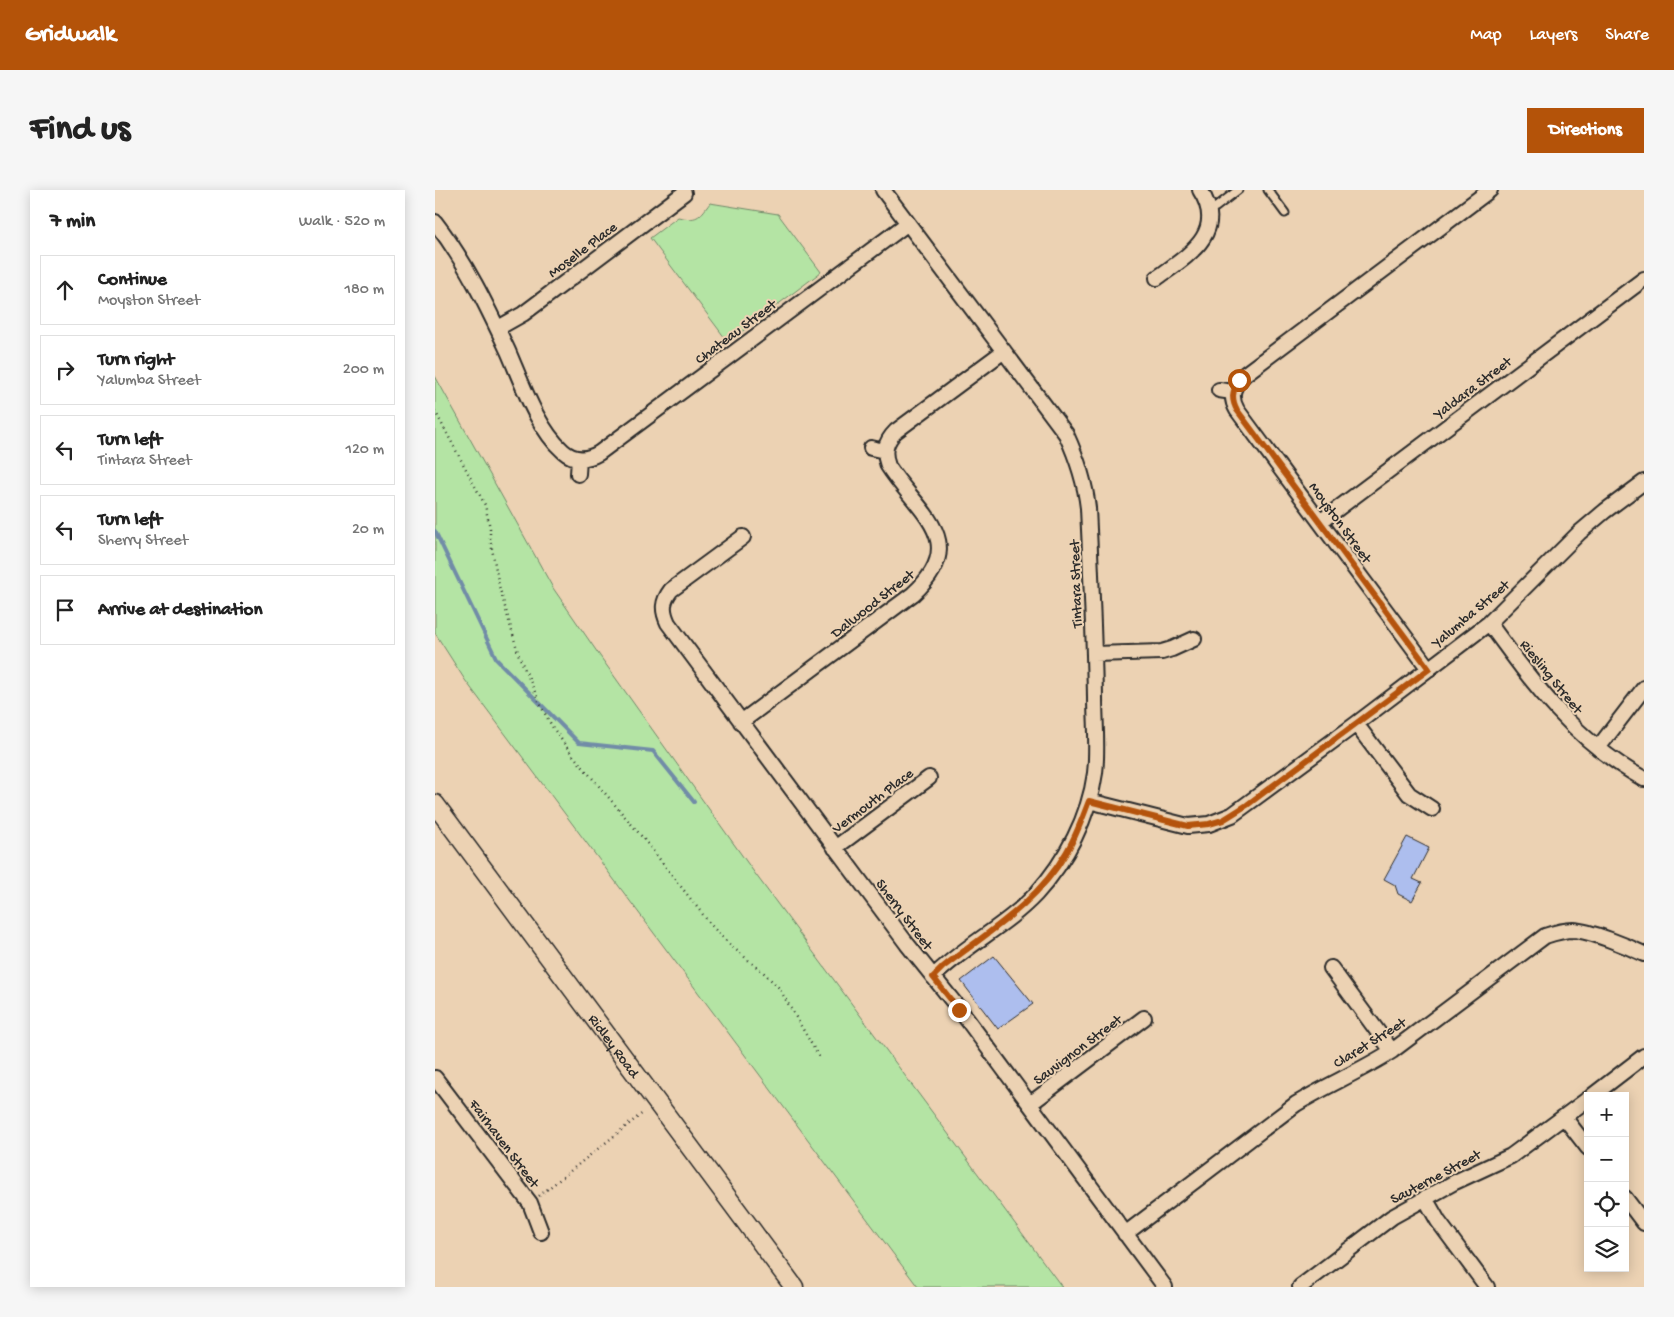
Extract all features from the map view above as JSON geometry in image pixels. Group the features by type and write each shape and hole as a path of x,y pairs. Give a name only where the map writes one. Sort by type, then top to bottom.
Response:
{"street":[{"name":"Tintara Street","path":"883,190 1066,434 1076,455 1085,484 1088,508 1094,654 1095,773 1089,801 1066,853 1036,894 943,967 933,977"},
{"path":"1157,278 1188,255 1202,241 1210,218 1209,210 1200,190"},
{"name":"Moyston Street","path":"1429,669 1237,410 1232,398 1226,391 1245,374 1490,190"},
{"name":"Moselle Place","path":"497,328 523,314 684,193"},
{"path":"435,222 463,260 543,425 562,450 579,459 577,474"},
{"name":"Chateau Street","path":"579,459 593,457 599,453 908,223"},
{"name":"Yaldara Street","path":"1320,522 1644,279"},
{"name":"Dalwood Street","path":"741,722 913,594 930,576 935,568 939,548 935,530 893,473 878,449 887,443 896,432 1004,351"},
{"name":"Yalumba Street","path":"1089,801 1177,824 1211,830 1357,724 1489,623 1579,533 1605,510 1644,482"},
{"name":"Sherry Street","path":"743,537 678,584 657,604 663,610 668,623 741,722 1030,1104 1165,1287"},
{"name":"Riesling Street","path":"1489,623 1555,710 1597,748 1644,779"},
{"path":"1094,654 1162,652 1194,639"},
{"path":"1597,748 1644,688"},
{"path":"1357,724 1409,794 1432,810"},
{"name":"Vermouth Place","path":"835,848 929,778"},
{"name":"Ridley Road","path":"435,804 794,1287"},
{"name":"Claret Street","path":"1125,1234 1296,1104 1372,1064 1392,1051 1545,936 1560,931 1586,932 1644,954"},
{"path":"1331,968 1392,1051"},
{"name":"Sauvignon Street","path":"1030,1104 1144,1018"},
{"path":"1597,1092 1644,1056"},
{"name":"Fairhaven Street","path":"435,1078 530,1203 541,1232"},
{"name":"Sauterne Street","path":"1300,1287 1392,1217 1425,1198 1511,1156 1584,1102"},
{"path":"1564,1117 1584,1143"},
{"path":"1425,1198 1437,1221 1487,1287"},
{"path":"1629,1203 1644,1223"}],"lane":[{"path":"1209,210 1216,207 1238,190"},
{"path":"1269,190 1285,213"}],"path":[{"path":"435,411 485,505 499,586 519,656 553,728 571,753 643,838 711,925 729,945 764,972 779,988 819,1057"},
{"path":"530,1203 644,1112"}],"green space":[{"path":"710,203 778,214 821,272 728,342 650,238 678,217 689,219 697,217"},
{"path":"435,376 553,588 756,875 1062,1287 918,1287 465,680 435,633"}],"building":[{"path":"1407,837 1429,848 1413,879 1422,883 1412,901 1398,894 1395,885 1384,879"},
{"path":"994,956 1033,1004 998,1029 961,981"}],"waterway":[{"path":"435,531 497,660 579,743 653,751 694,802"}],"route":[{"path":"959,1010 933,977 943,967 1036,894 1066,853 1089,801 1188,826 1200,826 1223,820 1247,805 1429,669 1237,410 1232,398 1232,392 1239,380"}]}
